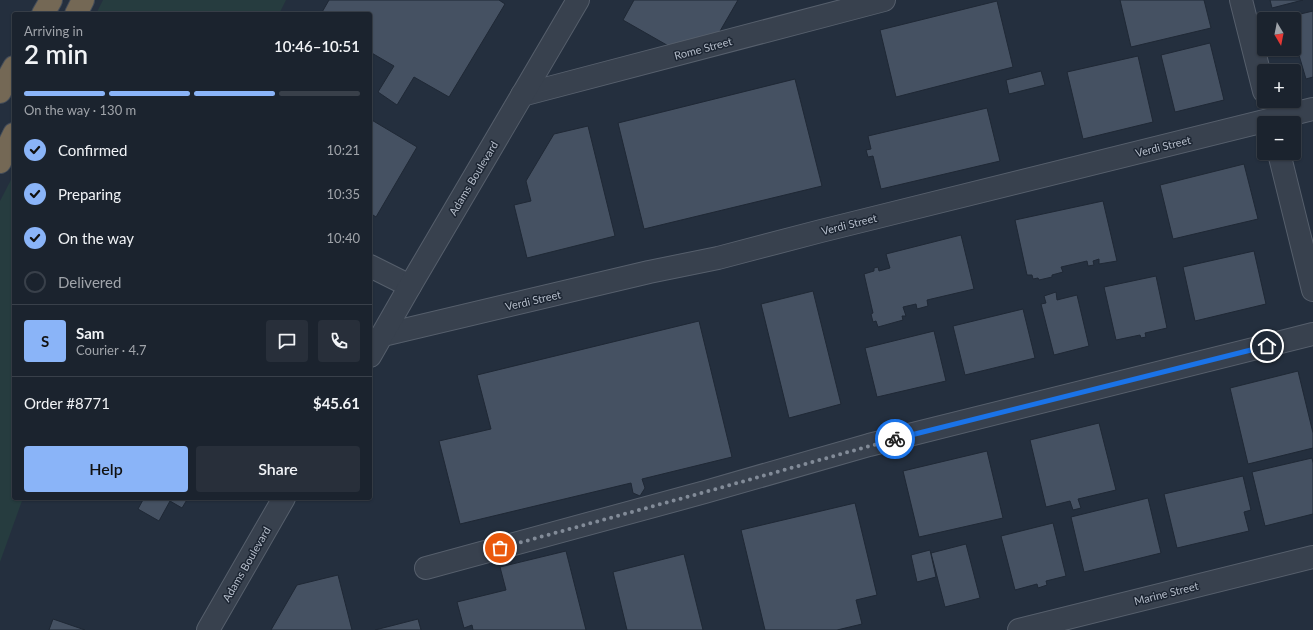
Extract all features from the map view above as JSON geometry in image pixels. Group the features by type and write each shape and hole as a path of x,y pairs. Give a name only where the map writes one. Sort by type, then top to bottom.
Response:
{"highway":[{"path":"44,12 51,0"},
{"path":"77,12 83,0"},
{"path":"0,92 12,70"},
{"path":"0,162 12,138"}],"street":[{"name":"Adams Boulevard","path":"372,353 578,0"},
{"name":"Rome Street","path":"522,95 884,0"},
{"path":"1241,0 1257,64"},
{"name":"Verdi Street","path":"383,335 649,272 718,258 1270,114 1313,109"},
{"path":"1281,160 1313,290"},
{"path":"372,267 410,286"},
{"path":"426,568 705,492 869,445 1313,334"},
{"name":"Adams Boulevard","path":"208,630 283,500"},
{"name":"Marine Street","path":"1019,630 1313,557"}],"green space":[{"path":"103,0 286,0 280,12 97,12"},
{"path":"12,178 12,500 22,500 0,562 0,201"}],"building":[{"path":"329,0 499,0 505,4 449,97 414,77 397,105 378,92 394,66 372,53 372,12 322,12"},
{"path":"634,0 738,0 716,38 672,48 623,20"},
{"path":"1120,0 1204,0 1211,28 1131,47"},
{"path":"1270,0 1303,0 1272,8"},
{"path":"997,1 1013,67 896,97 880,30"},
{"path":"1313,11 1313,77 1306,79 1299,56 1301,56 1301,14"},
{"path":"1210,43 1224,100 1175,112 1161,55"},
{"path":"1138,56 1153,122 1083,139 1067,72"},
{"path":"1041,71 1045,85 1009,94 1006,80"},
{"path":"795,79 822,186 644,229 618,123"},
{"path":"987,108 1000,161 881,189 873,156 868,157 866,150 871,149 868,136"},
{"path":"372,120 417,147 376,217 372,214"},
{"path":"588,126 615,236 527,258 514,205 531,201 526,181 554,134"},
{"path":"1244,164 1258,219 1173,239 1160,185"},
{"path":"1103,201 1117,261 1099,264 1099,259 1093,261 1094,265 1088,266 1087,261 1061,267 1063,272 1052,275 1052,277 1039,280 1038,278 1033,279 1032,275 1027,275 1015,220"},
{"path":"961,235 974,289 927,300 928,306 917,309 916,304 903,307 906,316 902,316 903,320 878,327 876,321 873,322 871,314 873,313 864,274 874,271 874,268 878,267 879,271 890,268 886,254"},
{"path":"1254,251 1266,304 1195,321 1183,267"},
{"path":"1156,276 1167,328 1145,333 1146,337 1141,338 1140,335 1116,340 1104,287"},
{"path":"813,291 841,404 789,418 761,304"},
{"path":"1056,292 1057,300 1077,295 1089,346 1054,355 1041,304 1046,303 1044,296"},
{"path":"1023,309 1035,358 965,375 953,326"},
{"path":"699,321 732,457 642,479 645,488 640,496 633,493 631,483 460,524 439,441 491,429 477,375"},
{"path":"934,331 946,381 877,397 865,348"},
{"path":"1298,371 1313,433 1313,448 1248,464 1230,388"},
{"path":"1099,423 1116,490 1078,499 1081,508 1073,510 1070,501 1046,507 1030,440"},
{"path":"987,451 1003,518 919,537 903,471"},
{"path":"1312,458 1313,514 1265,526 1252,472"},
{"path":"1243,476 1251,510 1244,512 1249,531 1177,548 1164,494"},
{"path":"1148,498 1161,553 1084,572 1071,517"},
{"path":"143,500 187,500 182,508 170,501 159,521 138,509"},
{"path":"855,503 877,595 856,600 862,624 837,630 765,630 741,530"},
{"path":"1053,523 1066,576 1046,581 1047,585 1038,588 1037,584 1015,590 1001,536"},
{"path":"966,544 980,598 945,607 931,553"},
{"path":"930,550 936,577 917,582 911,555"},
{"path":"566,551 586,630 473,630 472,625 464,628 457,602 506,590 500,567"},
{"path":"684,554 703,630 627,630 613,572"},
{"path":"338,575 352,630 271,630 297,585"},
{"path":"53,619 85,630 49,630"},
{"path":"418,619 421,630 375,630"}],"way so far":[{"path":"500,548 895,439"}],"route":[{"path":"895,439 1267,346"}]}
